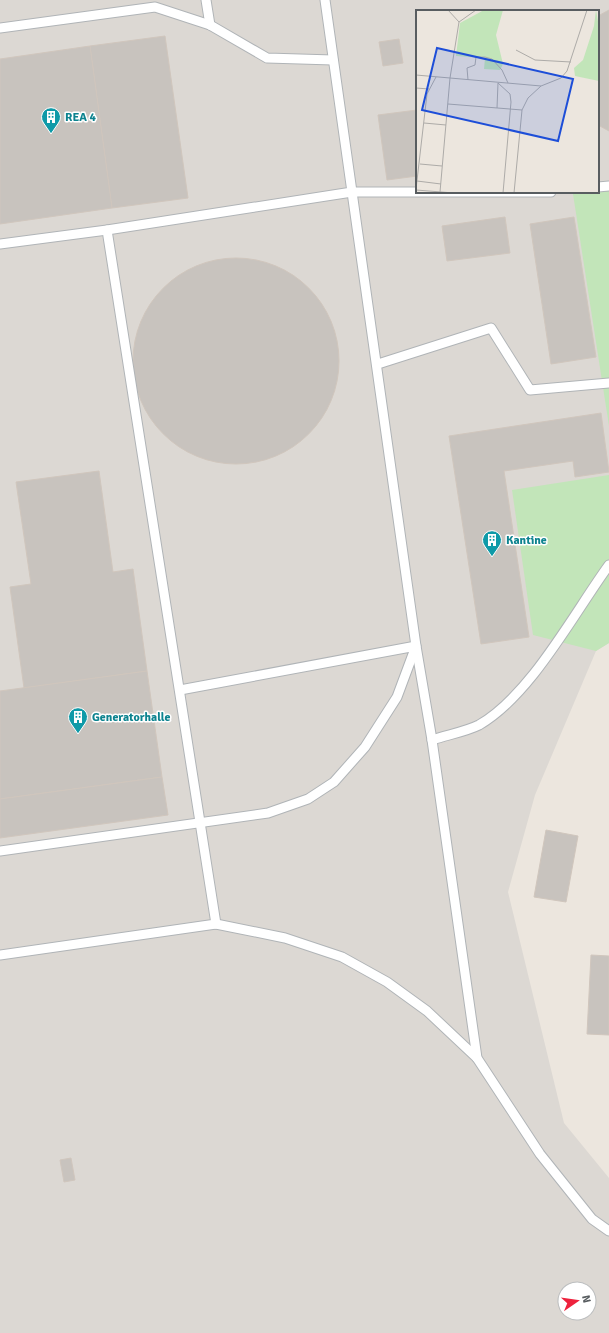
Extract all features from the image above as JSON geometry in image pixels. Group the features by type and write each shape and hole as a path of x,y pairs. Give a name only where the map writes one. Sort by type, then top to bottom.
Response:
{"lane":[{"path":"206,0 210,25"},
{"path":"325,0 378,364 416,646 432,740 477,1058"},
{"path":"0,28 155,7 210,25 267,58 333,60"},
{"path":"599,187 609,186"},
{"path":"0,244 107,230 352,192 416,192"},
{"path":"107,230 216,924"},
{"path":"378,364 491,328 530,390 609,383"},
{"path":"432,740 478,725 509,702 544,660 609,565"},
{"path":"180,690 416,646"},
{"path":"0,851 200,824 268,813 308,799 334,782 365,747 397,697 416,646"},
{"path":"0,955 216,924 285,938 342,957 387,982 427,1011 477,1058 540,1154 592,1219 609,1231"}],"shaded area":[{"path":"0,0 609,0 609,643 596,651 535,795 508,892 564,1123 609,1178 609,1333 0,1333"}],"green space":[{"path":"609,190 609,426 573,194 599,193 599,191"},
{"path":"609,475 609,643 596,651 533,635 512,490"}],"building":[{"path":"609,10 609,131 599,126 599,15"},
{"path":"165,36 188,198 112,208 90,46"},
{"path":"399,39 403,63 383,66 379,42"},
{"name":"REA 4","path":"90,46 112,208 0,224 0,59"},
{"path":"416,110 416,176 387,180 378,115"},
{"path":"505,217 510,253 447,261 442,226"},
{"path":"574,217 596,357 551,364 530,224"},
{"path":"236,258 256,260 275,266 293,276 309,288 321,304 331,322 337,341 339,361 337,381 331,400 321,418 309,434 293,446 275,456 256,462 236,464 216,462 197,456 179,446 163,434 151,418 141,400 135,381 133,361 135,341 141,322 151,304 163,288 179,276 197,266 216,260"},
{"name":"Kantine","path":"601,413 609,472 575,477 573,461 504,471 529,637 481,644 449,436"},
{"path":"99,471 113,572 133,569 147,671 24,688 10,587 31,584 16,482"},
{"name":"Generatorhalle","path":"147,671 162,777 0,799 0,691"},
{"path":"162,777 168,815 0,838 0,799"},
{"path":"546,830 578,836 566,902 534,897"},
{"path":"591,955 609,956 609,1035 587,1034"},
{"path":"71,1158 75,1180 64,1182 60,1160"}],"place":[{"name":"REA 4","path":"51,134"},
{"name":"Kantine","path":"492,557"},
{"name":"Generatorhalle","path":"78,734"}]}
